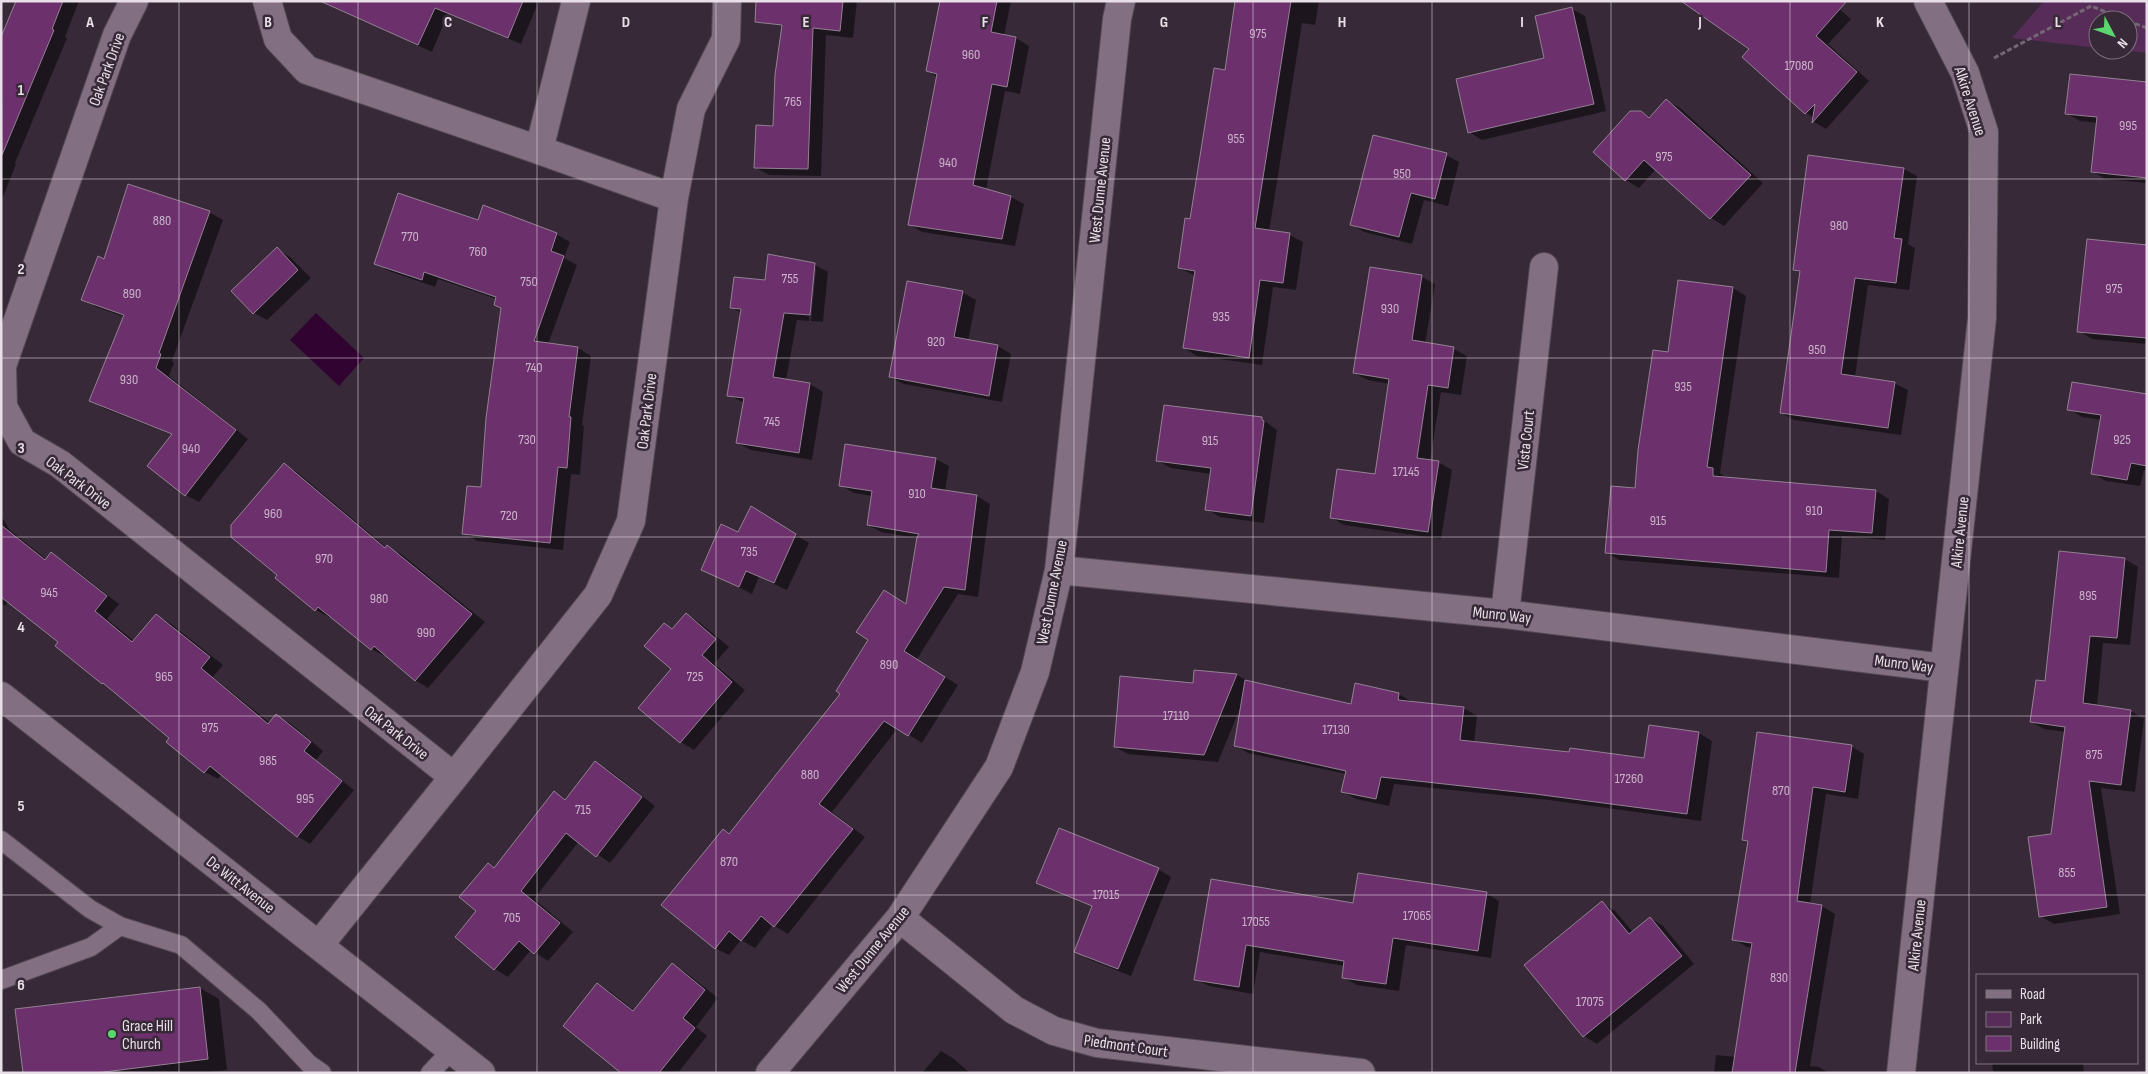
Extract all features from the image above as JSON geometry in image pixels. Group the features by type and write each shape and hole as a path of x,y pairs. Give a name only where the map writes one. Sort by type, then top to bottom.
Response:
{"street":[{"name":"Oak Park Drive","path":"134,1 117,35 2,366 4,408 22,442 60,464 454,777"},
{"path":"266,1 278,39 307,70 674,198"},
{"path":"539,150 576,1"},
{"name":"Oak Park Drive","path":"319,945 598,595 631,521 674,198 691,109 726,39 727,1"},
{"name":"West Dunne Avenue","path":"770,1073 900,918 999,767 1035,672 1059,570 1120,1"},
{"name":"Alkire Avenue","path":"1901,1073 1982,318 1984,132 1964,73 1928,1"},
{"name":"Vista Court","path":"1505,614 1544,267"},
{"name":"Munro Way","path":"1059,570 1505,614 1944,668"},
{"name":"De Witt Avenue","path":"1,696 480,1073"},
{"name":"Piedmont Court","path":"900,918 1014,1010 1054,1031 1096,1043 1361,1073"}],"lane":[{"path":"1,840 90,909 120,926 181,945 259,1011 309,1064 322,1073"},
{"path":"1,980 91,947 120,926"},
{"path":"430,1073 452,1050"}],"path":[{"path":"1964,73 2091,6 2101,10"}],"green space":[{"path":"2044,1 2147,1 2147,53 2138,52 2138,10 2088,10 2088,47 2012,38"}],"shaded area":[{"path":"316,313 364,358 339,386 290,340"}],"building":[{"path":"16,1 63,1 52,29 54,30 2,155 1,37"},
{"path":"320,1 523,1 508,38 435,8 418,45"},
{"path":"756,1 843,1 840,31 813,28 808,169 754,168 756,125 773,126 775,75 782,25 755,22"},
{"path":"940,1 997,1 991,32 1016,37 1007,87 992,84 973,185 1011,196 1002,239 908,225 937,74 926,71"},
{"path":"1235,1 1291,1 1255,228 1290,233 1283,283 1260,280 1249,358 1183,348 1195,271 1178,268 1185,218 1190,219 1214,68 1225,70"},
{"path":"1681,1 1847,1 1816,36 1857,72 1812,123 1815,104 1805,114 1742,57 1749,49"},
{"path":"1572,7 1594,104 1468,133 1456,79 1544,58 1535,16"},
{"path":"2070,74 2147,82 2147,178 2091,172 2097,117 2065,114"},
{"path":"1666,99 1751,175 1710,219 1644,160 1625,181 1593,152 1630,111 1641,111 1649,118"},
{"path":"1373,135 1447,153 1435,199 1411,193 1399,237 1350,225"},
{"path":"1808,155 1904,168 1894,238 1902,239 1896,283 1855,278 1841,374 1895,382 1888,428 1780,413 1800,271 1793,270"},
{"path":"128,184 210,211 159,353 161,354 156,368 236,430 185,496 147,466 172,434 89,401 124,315 81,300 98,256 104,259"},
{"path":"398,193 478,220 483,205 557,233 551,251 564,256 534,341 578,347 569,417 571,417 567,468 558,467 550,543 462,534 467,486 481,487 486,418 501,308 494,305 496,297 424,272 422,280 374,264"},
{"path":"2087,239 2147,245 2147,338 2077,332"},
{"path":"277,247 298,270 253,314 231,291"},
{"path":"768,254 815,263 810,315 784,313 773,377 810,383 799,453 736,443 744,398 727,396 741,309 730,308 734,277 765,280"},
{"path":"1370,267 1422,275 1412,340 1454,347 1448,388 1428,385 1417,458 1439,461 1428,532 1330,518 1337,469 1375,474 1389,379 1353,373"},
{"path":"1678,280 1733,287 1707,467 1713,468 1713,476 1876,490 1872,533 1829,530 1826,572 1605,553 1611,486 1635,488 1638,450 1653,350 1668,352"},
{"path":"907,281 963,291 954,337 998,345 989,396 889,377"},
{"path":"2072,382 2147,394 2147,466 2131,463 2127,480 2091,474 2101,415 2067,410"},
{"path":"1164,405 1262,417 1264,421 1251,516 1205,510 1211,468 1156,461"},
{"path":"845,444 936,458 931,488 977,495 965,590 944,587 904,651 945,677 908,736 884,721 819,804 853,829 774,927 761,916 741,941 729,931 715,949 661,905 723,829 729,834 840,694 836,691 868,640 856,632 884,590 906,604 919,534 867,525 872,491 839,486"},
{"path":"284,463 385,548 387,545 472,614 415,681 374,646 371,650 318,607 315,611 275,578 277,575 231,537 231,525"},
{"path":"751,506 796,534 774,583 746,571 739,587 701,570 721,524 738,532"},
{"path":"1,525 45,560 51,552 107,596 95,611 132,642 156,614 210,657 201,668 268,724 276,714 311,742 304,751 342,781 297,837 210,766 204,773 166,742 169,738 55,646 58,642 1,597"},
{"path":"2059,551 2125,558 2117,638 2090,636 2083,703 2131,710 2121,785 2089,781 2107,907 2039,917 2028,837 2051,834 2065,727 2030,722 2036,680 2045,681"},
{"path":"686,613 716,639 702,655 732,682 680,743 638,708 671,669 644,646 664,623 672,629"},
{"path":"1194,670 1237,674 1204,755 1114,747 1120,676 1193,683"},
{"path":"1245,680 1351,704 1355,683 1399,693 1398,700 1464,707 1460,740 1569,752 1570,748 1644,758 1649,725 1699,732 1687,814 1535,794 1381,777 1376,799 1341,792 1346,771 1234,746"},
{"path":"1757,732 1852,745 1845,792 1813,787 1797,901 1822,905 1795,1073 1732,1073 1752,943 1732,940 1748,841 1742,840"},
{"path":"595,761 642,797 596,857 566,833 521,891 560,923 534,954 519,941 494,970 455,937 476,911 459,897 488,863 494,868 554,791 565,800"},
{"path":"1059,828 1159,868 1118,969 1074,952 1092,906 1036,883"},
{"path":"1358,873 1487,892 1478,951 1393,938 1386,984 1342,978 1344,961 1246,945 1239,987 1194,980 1211,879 1353,903"},
{"path":"1602,901 1629,934 1650,917 1682,956 1583,1037 1524,965"},
{"path":"672,963 705,990 683,1018 695,1028 659,1073 621,1073 563,1026 597,983 633,1011"},
{"name":"Grace Hill Church","path":"200,987 208,1059 96,1073 23,1073 15,1009"}],"place":[{"name":"Grace Hill Church","path":"112,1034"}]}
